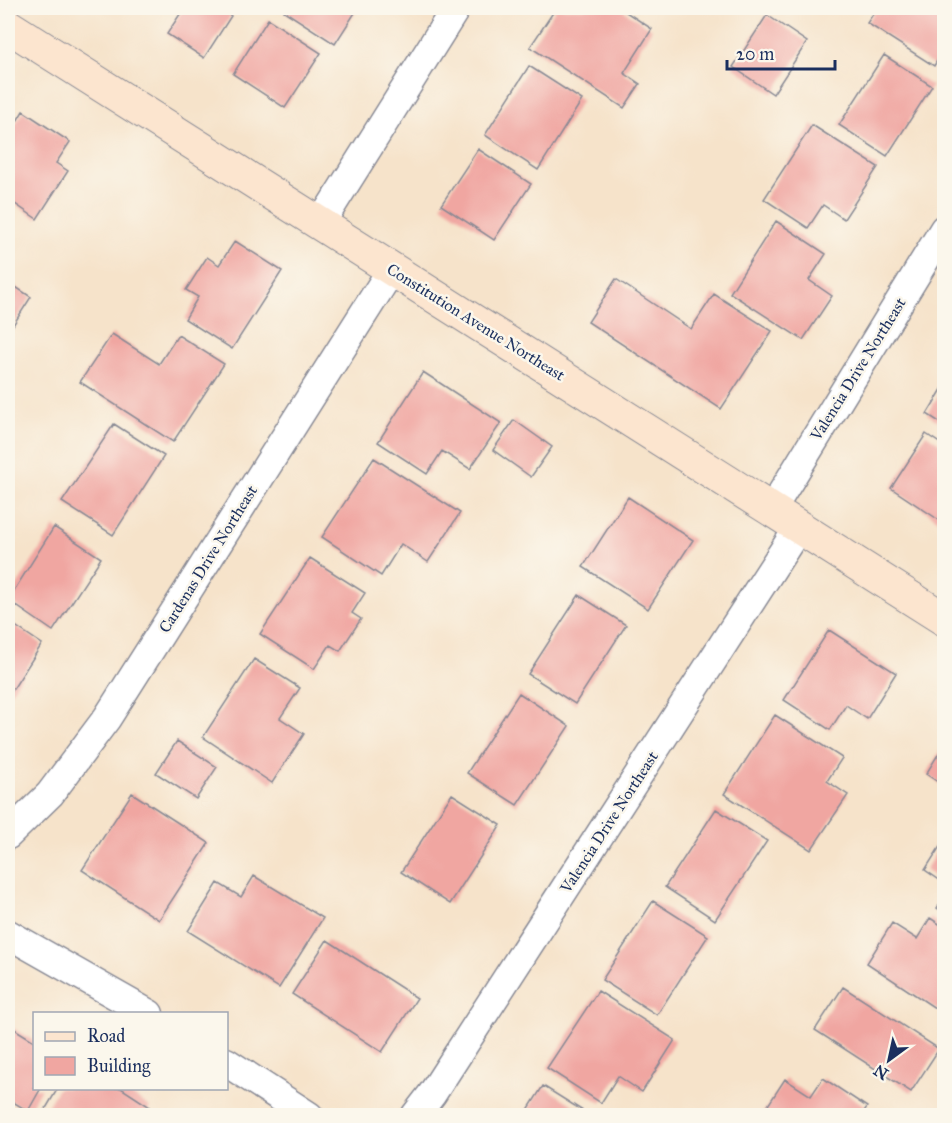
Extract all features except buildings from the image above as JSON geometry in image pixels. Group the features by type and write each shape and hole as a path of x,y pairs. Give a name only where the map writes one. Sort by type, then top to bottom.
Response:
{"street":[{"path":"320,224 456,8"},
{"name":"Constitution Avenue Northeast","path":"8,26 945,619"},
{"name":"Valencia Drive Northeast","path":"772,509 945,229"},
{"name":"Cardenas Drive Northeast","path":"8,835 50,794 107,718 392,269"},
{"name":"Valencia Drive Northeast","path":"415,1116 432,1094 799,527"},
{"path":"8,934 145,1012"},
{"path":"228,1063 309,1116"}]}
